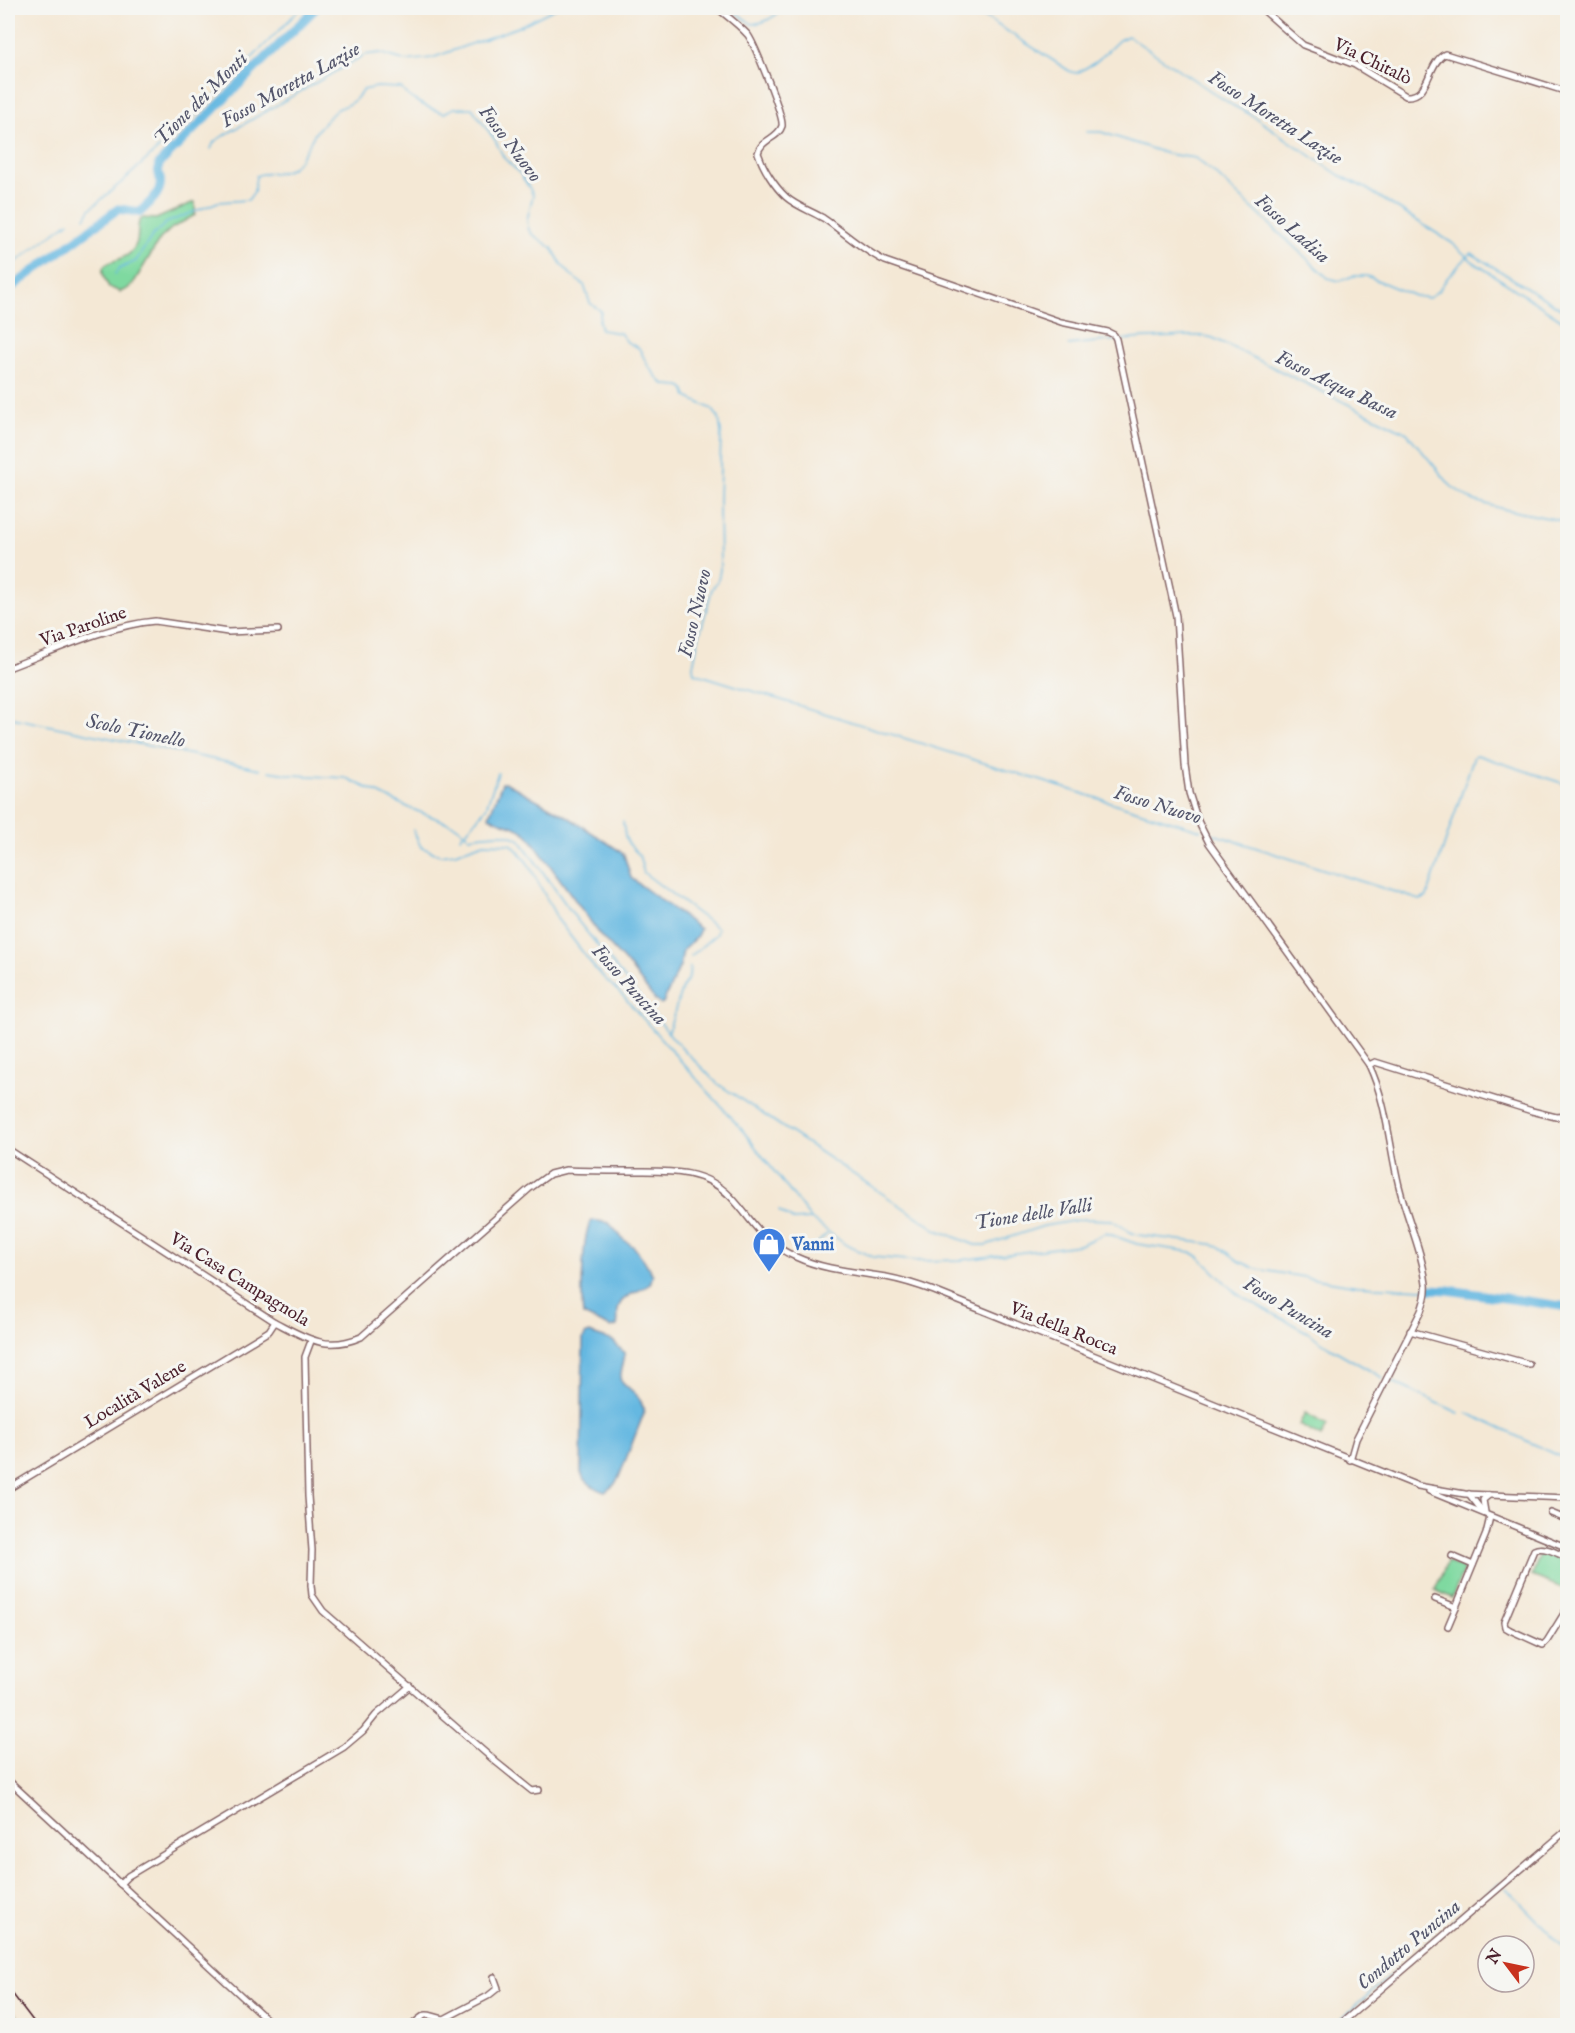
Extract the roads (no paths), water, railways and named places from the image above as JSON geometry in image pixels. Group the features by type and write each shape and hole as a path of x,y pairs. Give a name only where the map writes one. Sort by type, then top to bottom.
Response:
{"street":[{"path":"717,8 749,36 779,111 782,126 778,132 762,143 758,153 760,161 787,198 823,219 868,252 885,261 1061,322 1114,335 1176,616 1185,765 1189,792 1198,821 1209,843 1369,1065 1379,1090 1399,1188 1419,1252 1426,1287 1425,1298 1356,1439 1350,1460"},
{"name":"Via Chitalò","path":"1261,8 1303,45 1355,65 1406,96 1419,93 1437,60 1445,54 1568,92"},
{"name":"Via Paroline","path":"8,668 93,636 143,622 155,621 228,632 278,630"},
{"path":"1369,1065 1375,1062 1556,1118 1568,1116"},
{"name":"Via Casa Campagnola","path":"8,1149 275,1322 310,1341 335,1344 361,1337 529,1189 550,1174 566,1170"},
{"name":"Via della Rocca","path":"566,1170 672,1171 699,1176 711,1181 730,1196 762,1236 779,1249 796,1257 826,1267 889,1277 924,1287 1425,1489 1467,1494 1568,1498"},
{"name":"Località Valene","path":"8,1489 269,1331 275,1322"},
{"path":"1410,1330 1529,1364"},
{"path":"310,1341 305,1357 312,1595 323,1611 521,1783 532,1791 539,1790"},
{"path":"1425,1489 1566,1547 1565,1557 1543,1548 1534,1550 1504,1622 1505,1627 1543,1645 1568,1607"},
{"path":"1471,1509 1463,1502 1462,1498 1467,1494 1489,1516"},
{"path":"1448,1626 1486,1534 1489,1516 1482,1504 1490,1495"},
{"path":"1551,1513 1568,1520"},
{"path":"1486,1534 1497,1520"},
{"path":"1452,1556 1473,1564"},
{"path":"1435,1599 1456,1607"},
{"path":"120,1884 128,1876 344,1747 410,1686"},
{"path":"8,1780 274,2025"},
{"path":"1338,2025 1568,1829"},
{"path":"411,2025 426,2014 444,2019 488,1996 498,1988 494,1977"}],"water":[{"path":"505,782 568,817 620,851 624,855 631,878 700,929 697,936 683,950 680,966 663,1003 660,1004 655,1000 630,967 601,936 528,835 518,828 489,816 502,783"},
{"path":"592,1220 609,1223 623,1239 634,1247 653,1275 650,1284 621,1302 618,1309 617,1326 611,1328 583,1315 584,1250"},
{"path":"589,1333 613,1341 625,1354 620,1379 641,1401 644,1413 619,1477 614,1485 605,1492 591,1485 581,1473 583,1340"}],"waterway":[{"path":"85,218 90,209 202,109 301,8"},
{"name":"Tione dei Monti","path":"8,290 118,209 140,212 159,188 159,164 316,8"},
{"name":"Fosso Moretta Lazise","path":"211,149 214,142 223,136 364,55 380,53 406,61 432,58 518,27 556,8"},
{"name":"Fosso Moretta Lazise","path":"730,8 752,24 767,20 788,8"},
{"name":"Fosso Moretta Lazise","path":"971,8 1071,72 1077,73 1096,62 1119,40 1128,36 1232,105 1250,114 1339,175 1367,189 1452,243 1472,261 1568,324"},
{"name":"Fosso Nuovo","path":"115,274 119,269 136,261 152,236 166,223 218,202 248,200 254,192 256,176 293,167 318,129 335,111 349,104 363,90 377,87 401,88 414,100 444,113 454,108 472,108 495,140 504,158 521,175 533,195 527,220 528,228 532,234 552,248 562,265 584,285 590,303 601,311 599,321 601,330 620,333 627,342 639,348 648,366 661,382 684,388 687,397 712,409 719,418 721,432 720,570 718,580 712,589 698,641 693,666 694,673 1200,830"},
{"name":"Fosso Ladisa","path":"1087,132 1101,132 1168,154 1195,158 1328,278 1340,281 1353,276 1367,276 1415,296 1429,298 1439,290 1471,253 1568,313"},
{"path":"8,268 69,222"},
{"name":"Fosso Acqua Bassa","path":"1068,345 1187,336 1213,338 1407,433 1451,486 1472,500 1503,509 1568,522"},
{"name":"Scolo Tionello","path":"8,717 260,769"},
{"name":"Fosso Nuovo","path":"1207,832 1420,900 1427,897 1474,756 1477,755 1568,785"},
{"name":"Scolo Tionello","path":"269,771 293,775 346,778 412,809 456,826 465,833 486,808 498,773"},
{"name":"Tione delle Valli","path":"623,822 625,836 639,855 644,873 717,928 716,934 691,956"},
{"name":"Fosso Puncina","path":"413,830 421,847 440,855 455,853 484,843 511,844 529,865 558,920 597,971 624,997 743,1131 811,1219 846,1245 873,1257 918,1261 962,1260 1079,1245 1106,1233 1137,1244 1191,1252 1237,1294 1307,1332 1383,1378"},
{"name":"Tione delle Valli","path":"460,837 465,833 469,837 502,834 520,840 577,920 676,1042 718,1084 937,1230 975,1245 986,1245 1044,1226 1084,1219 1112,1220 1138,1235 1219,1246 1239,1261 1256,1269 1358,1286 1424,1289"},
{"name":"Tione delle Valli","path":"668,1033 682,988 689,977 690,967"},
{"name":"Fosso Puncina","path":"779,1211 793,1220 811,1219"},
{"name":"Fosso Puncina","path":"810,1250 827,1234"},
{"name":"Tione delle Valli","path":"1429,1289 1568,1307"},
{"name":"Fosso Puncina","path":"1388,1380 1459,1413"},
{"name":"Fosso Puncina","path":"1467,1413 1568,1460"},
{"name":"Condotto Puncina","path":"1333,2026 1442,1930 1500,1883"},
{"name":"Condotto Puncina","path":"1506,1888 1568,1952"}],"railway":[{"path":"8,1988 37,2026"}],"place":[{"name":"Vanni","path":"769,1273"}]}
